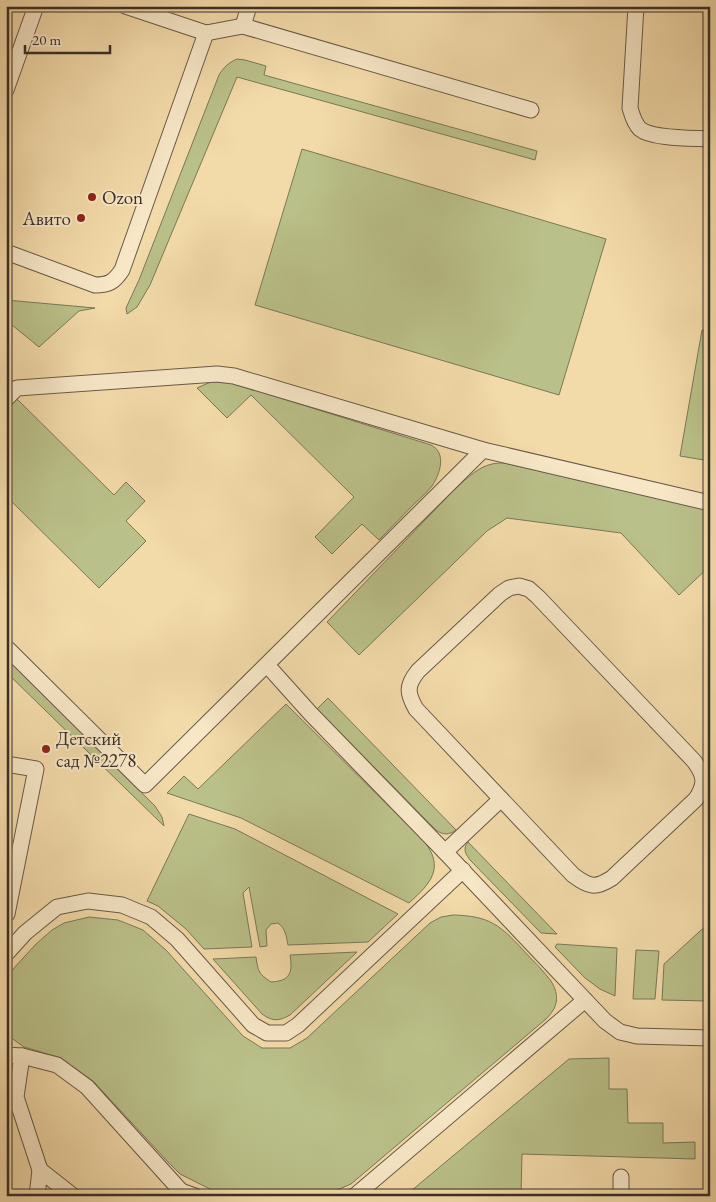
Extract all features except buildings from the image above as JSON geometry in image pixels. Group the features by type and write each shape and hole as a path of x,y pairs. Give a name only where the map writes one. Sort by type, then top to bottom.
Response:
{"lane":[{"path":"6,90 36,6"},
{"path":"125,6 206,33 243,26 530,110"},
{"path":"243,26 249,6"},
{"path":"636,6 630,108 633,119 640,129 653,135 710,139"},
{"path":"6,252 95,285 106,285 117,278 122,270 206,33"},
{"path":"6,399 17,388 217,374 234,376 482,450 710,503"},
{"path":"6,647 146,785 482,450"},
{"path":"519,586 529,589 538,597 694,761 701,770 703,780 702,790 696,799 612,878 602,884 592,886 583,883 573,875 501,799 416,709 408,689 418,671 500,594 509,588 519,586"},
{"path":"267,665 311,714 463,870 605,1021 620,1032 637,1036 710,1038"},
{"path":"6,764 36,769 7,914 26,933"},
{"path":"445,852 501,799"},
{"path":"6,954 26,933 57,907 88,901 122,905 151,917 177,939 254,1024 267,1033 286,1033 298,1025 463,870"},
{"path":"354,1196 585,1000"},
{"path":"6,1055 22,1056 57,1066 87,1087 180,1193 195,1196"},
{"path":"22,1056 16,1097 40,1170 38,1196"},
{"path":"40,1170 73,1196"},
{"path":"621,1196 622,1178"}],"green space":[{"path":"237,59 266,66 264,75 537,151 535,160 237,77 150,285 137,307 127,314 126,308 139,280 219,75 226,66"},
{"path":"302,149 606,239 559,395 255,305"},
{"path":"6,300 95,308 79,311 39,347 12,325 6,331"},
{"path":"702,330 710,331 710,461 680,456"},
{"path":"213,381 232,383 431,445 439,453 440,458 441,464 437,476 432,486 379,540 362,524 332,554 315,537 354,497 251,395 227,418 197,388"},
{"path":"16,398 114,495 126,482 145,501 126,521 146,541 99,588 6,496 6,408"},
{"path":"504,463 710,510 710,566 679,595 621,533 507,518 487,531 359,655 327,622 466,479 486,466"},
{"path":"6,658 155,806 162,817 164,826 6,672"},
{"path":"328,698 456,830 446,834 437,831 317,709"},
{"path":"286,704 424,841 434,859 433,875 424,889 409,903 241,818 167,793 184,776 198,789"},
{"path":"189,814 235,829 398,914 368,942 288,945 284,930 278,923 271,924 266,930 267,946 260,947 249,887 243,893 252,947 204,949 186,929 158,906 147,901"},
{"path":"468,842 557,934 541,933 471,861 465,850"},
{"path":"453,915 476,917 501,928 551,981 557,996 555,1006 546,1019 351,1184 323,1196 224,1196 180,1174 93,1081 61,1058 24,1047 6,1033 6,981 14,968 36,944 52,930 64,923 89,917 118,920 143,930 166,950 243,1036 262,1048 290,1048 307,1038 430,923 441,917"},
{"path":"710,922 710,1001 662,1000 664,964"},
{"path":"557,944 617,948 615,996 600,989 585,978 555,947"},
{"path":"636,950 659,951 655,999 633,999"},
{"path":"357,952 290,1015 276,1020 262,1014 213,959 256,957 260,972 271,982 282,980 289,975 291,967 290,955"},
{"path":"609,1058 609,1089 627,1089 628,1123 663,1123 663,1143 695,1142 695,1159 522,1154 521,1196 405,1196 569,1059"}],"place":[{"name":"Ozon","path":"92,197"},
{"name":"Авито","path":"81,218"},
{"name":"Детский сад №2278","path":"46,749"}]}
